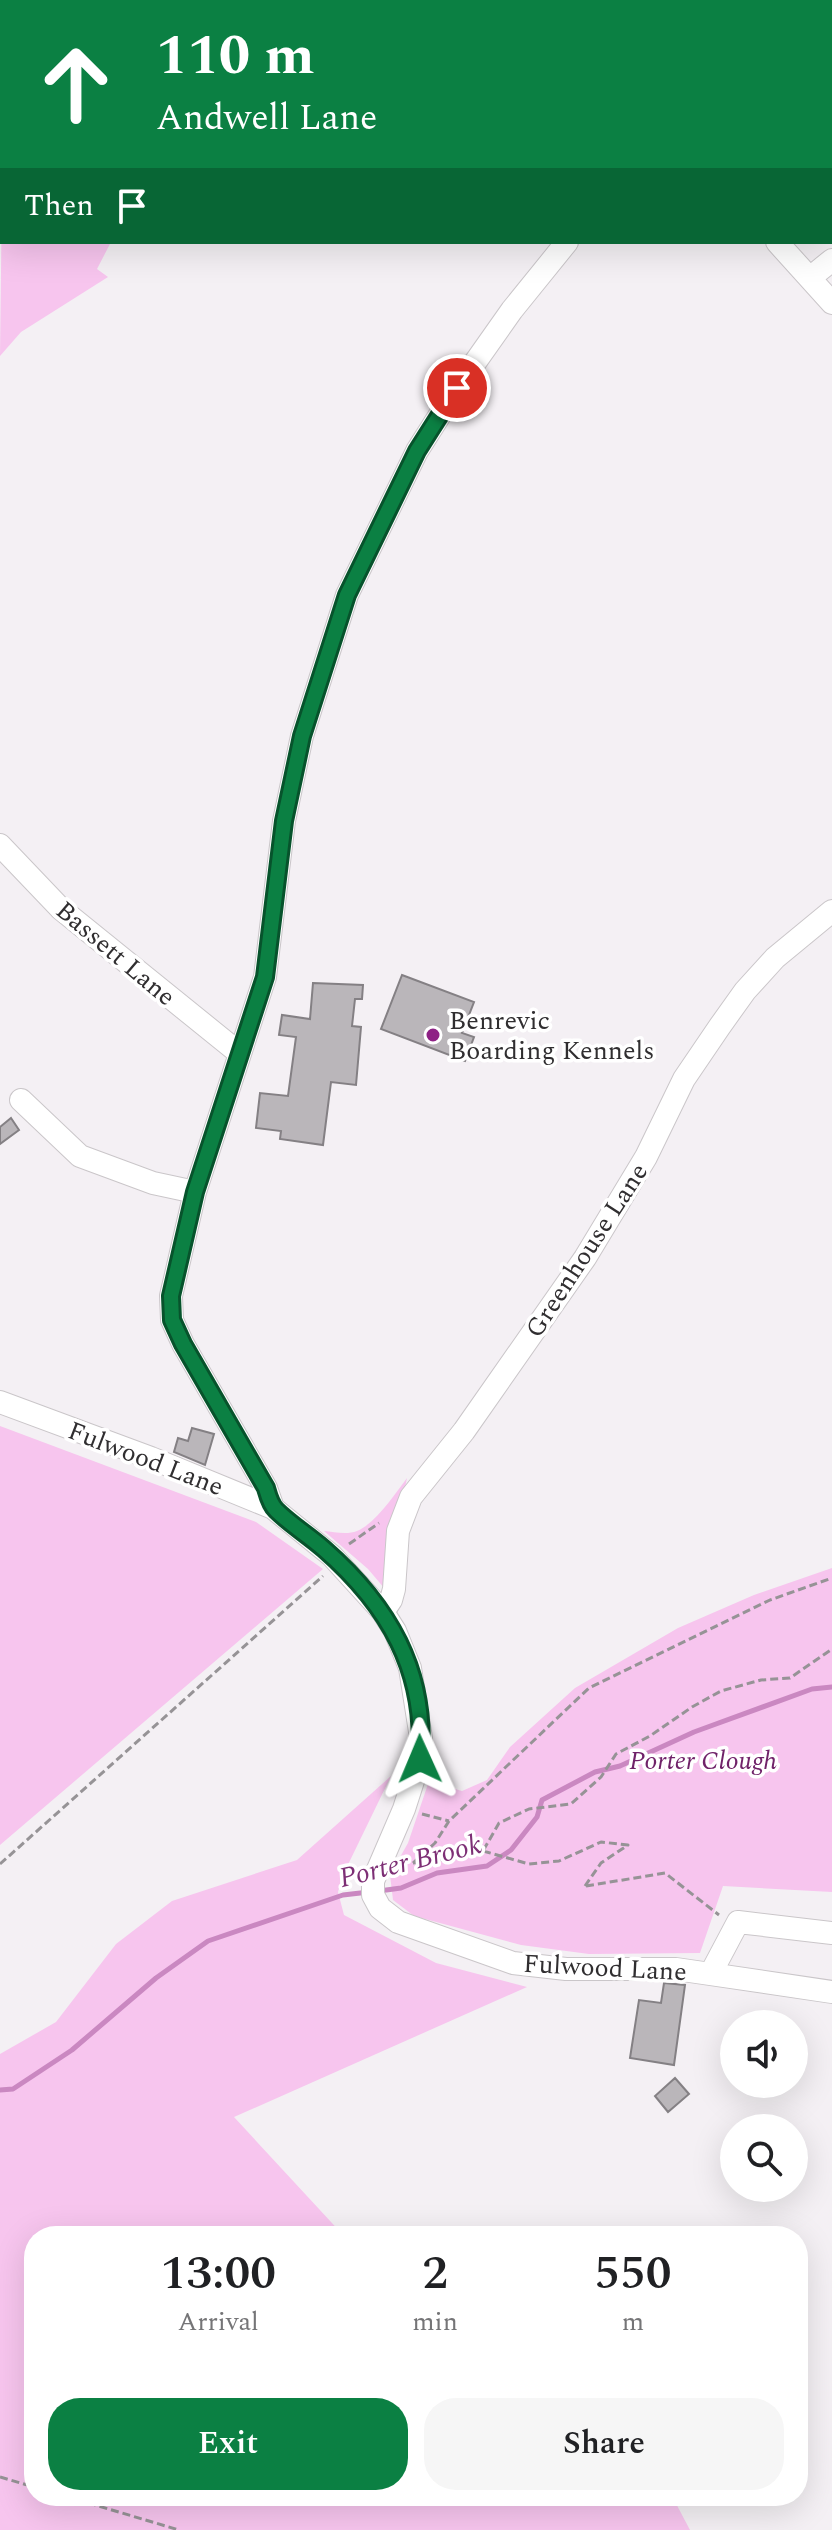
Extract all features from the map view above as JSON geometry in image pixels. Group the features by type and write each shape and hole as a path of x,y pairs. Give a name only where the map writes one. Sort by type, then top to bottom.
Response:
{"street":[{"path":"273,1508 266,1488 172,1320 171,1296 195,1192 265,977 284,821 302,736 347,595 417,451 512,310 565,244"},
{"path":"779,244 832,303"},
{"path":"811,277 832,260"},
{"name":"Bassett Lane","path":"0,845 61,909 239,1053"},
{"name":"Greenhouse Lane","path":"383,1612 394,1589 398,1531 411,1497 464,1431 585,1258 646,1157 684,1079 745,991 775,958 832,911"},
{"path":"21,1100 80,1156 153,1183 195,1192"},
{"name":"Fulwood Lane","path":"0,1402 151,1458 273,1508 332,1556 383,1612 395,1631 410,1668 421,1738 420,1759 404,1809 373,1881 373,1895 380,1908 398,1922 513,1963 566,1969 676,1969 832,1992"},
{"path":"711,1973 738,1922 832,1933"}],"path":[{"path":"0,1864 313,1588 326,1572 332,1556 383,1521"},
{"path":"738,1922 718,1914 665,1873 585,1886 601,1863 628,1845 601,1842 559,1861 529,1864 483,1851 457,1858 413,1863 435,1843 449,1821 589,1688 770,1600 832,1578"},
{"path":"483,1851 499,1823 529,1809 571,1804 601,1777 616,1754 721,1691 761,1680 790,1678 832,1649"},
{"path":"404,1809 449,1821"},
{"path":"0,2477 24,2484"},
{"path":"99,2506 179,2530"}],"green space":[{"path":"1,244 110,244 97,269 108,277 21,332 0,356"},
{"path":"0,1426 256,1522 323,1569 0,1845"},
{"path":"407,1478 385,1589 368,1569 324,1531 349,1533 364,1527 385,1508"},
{"name":"Porter Clough","path":"832,1568 832,1892 723,1886 700,1953 589,1954 521,1945 414,1916 393,1900 390,1875 408,1843 429,1781 462,1791 487,1780 510,1747 575,1688 678,1628 754,1595"},
{"path":"391,1776 342,1877 338,1892 344,1915 436,1963 527,1987 234,2117 335,2226 24,2226 24,2506 677,2506 690,2530 0,2530 0,2054 56,2022 116,1944 172,1901 297,1860"}],"building":[{"path":"402,975 474,1002 462,1033 474,1037 465,1061 381,1029"},
{"path":"313,983 363,985 362,999 355,999 352,1026 361,1027 356,1085 331,1082 323,1145 280,1139 281,1131 256,1128 260,1093 288,1096 296,1037 279,1035 282,1015 310,1019"},
{"path":"11,1118 19,1130 0,1144 0,1127"},
{"path":"192,1428 214,1434 205,1465 174,1452 178,1438 188,1441"},
{"path":"664,1983 685,1985 674,2065 630,2058 639,2000 661,2003"},
{"path":"675,2078 689,2094 668,2112 655,2096"}],"waterway":[{"name":"Porter Brook","path":"379,1891 401,1888 437,1873 487,1866 511,1850 537,1817 542,1800 595,1772 620,1766 694,1732 812,1689 832,1687"},
{"name":"Porter Brook","path":"0,2090 13,2089 72,2050 156,1978 208,1941 343,1895 369,1892"}],"place":[{"name":"Benrevic Boarding Kennels","path":"433,1035"}],"route":[{"path":"420,1759 421,1738 414,1686 395,1631 379,1606 332,1556 273,1508 266,1488 183,1344 172,1320 171,1296 195,1192 265,977 284,821 302,736 322,669 347,595 380,525 417,451 457,388"}]}
